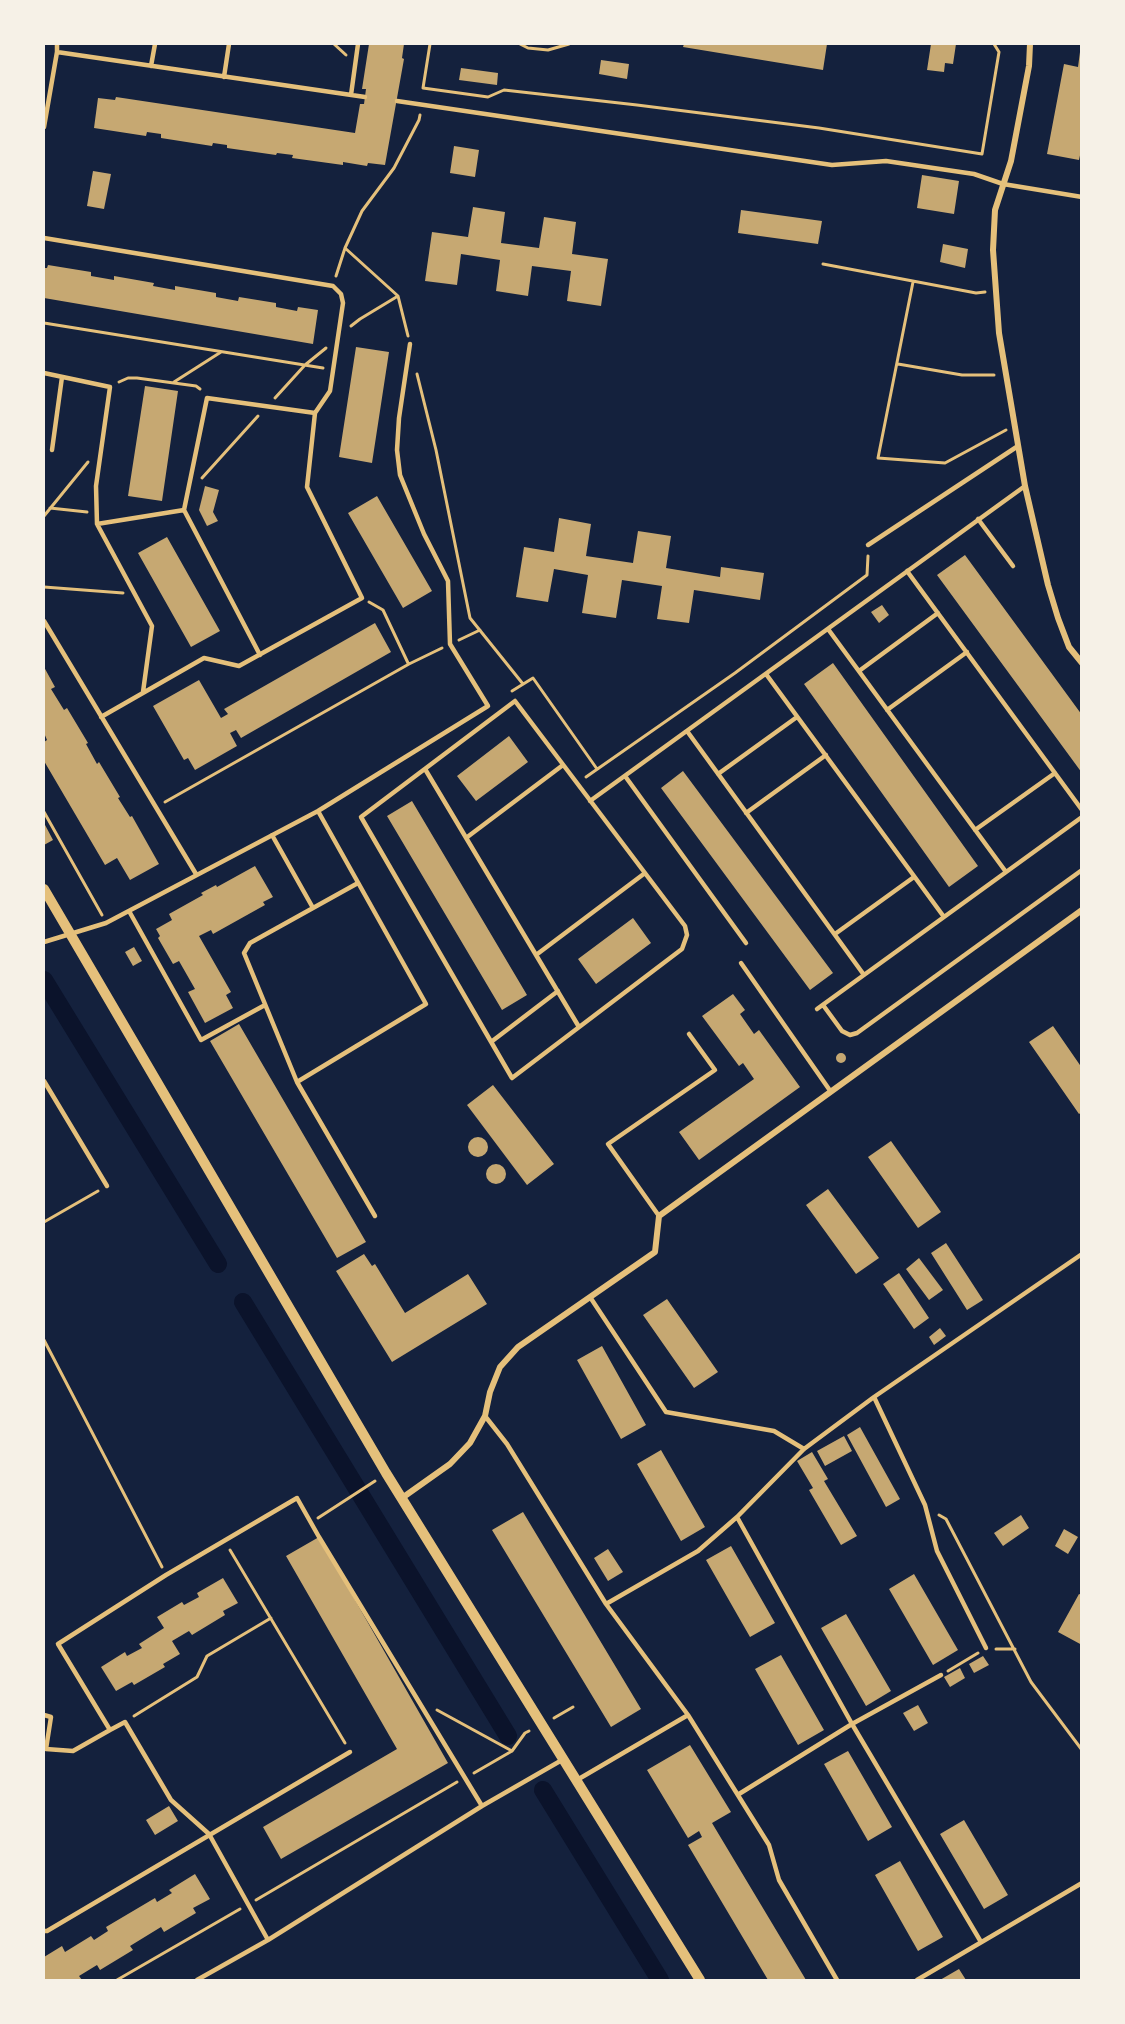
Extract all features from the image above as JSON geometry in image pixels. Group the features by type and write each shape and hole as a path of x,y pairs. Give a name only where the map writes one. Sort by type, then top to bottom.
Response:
{"street":[{"path":"1030,44 1029,66 1011,160 995,210 993,250 999,333 1024,486 1058,618 1069,647 1082,663"},
{"path":"44,889 402,1498 700,1980"},
{"path":"402,1498 450,1464 470,1443 485,1416 490,1392 500,1367 518,1347 655,1252 659,1216 1082,910"}],"lane":[{"path":"44,127 57,44"},
{"path":"151,66 154,44"},
{"path":"224,76 229,44"},
{"path":"351,95 358,44"},
{"path":"57,52 365,97"},
{"path":"397,102 832,165 886,161 974,174 1003,183 1082,197"},
{"path":"44,238 333,286 341,294 343,303 330,391 315,413 307,487 363,598 239,666 204,658 101,717"},
{"path":"44,942 106,923 318,811 488,706 450,644 448,581 424,534 400,475 399,418 410,344"},
{"path":"44,373 110,387 96,486 97,524 152,626 143,692"},
{"path":"52,450 62,377"},
{"path":"260,655 184,510 207,398 315,413"},
{"path":"868,545 1018,446"},
{"path":"590,801 1024,486"},
{"path":"97,524 184,510"},
{"path":"978,519 1013,566"},
{"path":"908,571 1082,810"},
{"path":"859,671 938,613"},
{"path":"44,621 196,874"},
{"path":"828,628 1006,872"},
{"path":"887,710 967,652"},
{"path":"766,674 944,917"},
{"path":"515,701 563,765 685,926 687,935 682,949 512,1078 361,818 515,701"},
{"path":"718,774 797,717"},
{"path":"687,731 864,975"},
{"path":"746,813 825,755"},
{"path":"466,838 563,765"},
{"path":"425,769 579,1027"},
{"path":"975,830 1055,773"},
{"path":"625,776 746,942"},
{"path":"297,1082 426,1004 318,811"},
{"path":"817,1009 1082,817"},
{"path":"272,835 313,908"},
{"path":"823,1005 842,1031 850,1035 856,1033 1082,870"},
{"path":"536,955 645,873"},
{"path":"835,934 914,877"},
{"path":"358,883 250,943 246,947 246,959 297,1082 375,1216"},
{"path":"129,911 201,1040 265,1005"},
{"path":"741,963 831,1092"},
{"path":"491,1042 558,991"},
{"path":"659,1216 608,1144 715,1070 689,1034"},
{"path":"44,1082 107,1186"},
{"path":"606,1604 698,1551 737,1517 804,1449 874,1397 1082,1254"},
{"path":"590,1297 666,1412 774,1431 804,1449"},
{"path":"874,1397 925,1505 937,1551 986,1648"},
{"path":"485,1416 507,1444 606,1604 688,1715 739,1794 770,1845 778,1880 837,1980"},
{"path":"110,1730 58,1644 166,1575 297,1498 482,1806"},
{"path":"737,1517 852,1724 981,1941"},
{"path":"739,1794 852,1724 941,1675"},
{"path":"44,1715 51,1717 46,1749 73,1751 125,1722 171,1800 209,1834 268,1940"},
{"path":"578,1780 688,1715"},
{"path":"44,1931 47,1932 350,1752"},
{"path":"197,1980 268,1940 482,1806 565,1759"},
{"path":"917,1980 1082,1883"}],"path":[{"path":"333,286 345,248 362,211 394,168 419,120 430,44"},
{"path":"520,44 528,48 548,50 569,44"},
{"path":"423,88 488,97 504,90 637,105 819,128 982,154 999,52 994,44"},
{"path":"345,248 398,297 436,450 470,618 523,684"},
{"path":"823,264 976,293 996,291"},
{"path":"913,282 878,458 945,463 1014,425"},
{"path":"187,495 305,365 360,319 398,297"},
{"path":"44,323 333,370"},
{"path":"173,383 221,352"},
{"path":"898,364 962,375 1005,374"},
{"path":"110,387 128,378 173,383 196,386 207,398"},
{"path":"44,516 101,445"},
{"path":"50,508 97,513"},
{"path":"488,706 533,678 597,769 735,673 867,575 868,545"},
{"path":"44,588 134,594"},
{"path":"363,598 383,610 409,663"},
{"path":"156,807 409,663 480,630"},
{"path":"44,812 106,923"},
{"path":"44,1222 107,1186"},
{"path":"44,1340 166,1575"},
{"path":"311,1522 372,1483"},
{"path":"925,1505 946,1519 1031,1682 1082,1750"},
{"path":"224,1541 350,1752"},
{"path":"125,1722 197,1677 207,1656 271,1618"},
{"path":"941,1675 986,1648 1015,1649"},
{"path":"418,1699 512,1751"},
{"path":"117,1980 512,1751 525,1733 573,1707"}],"building":[{"path":"369,44 404,44 402,58 404,59 385,165 368,163 367,166 343,162 343,165 292,158 293,155 227,148 227,145 213,143 212,146 161,138 161,134 147,132 146,136 94,128 98,98 115,100 116,97 355,133 360,104 364,104 366,89 362,89"},
{"path":"684,44 827,44 823,70 683,47"},
{"path":"931,44 956,44 953,64 945,63 944,72 927,70"},
{"path":"1080,52 1082,146 1079,160 1047,154 1064,64 1078,67"},
{"path":"601,60 629,64 627,79 599,74"},
{"path":"461,68 498,73 497,85 459,80"},
{"path":"454,146 479,150 475,177 450,173"},
{"path":"93,171 111,174 104,209 87,206"},
{"path":"922,175 959,181 954,214 917,208"},
{"path":"473,207 505,212 501,243 539,248 544,217 576,222 572,254 608,259 601,306 567,301 571,271 532,266 528,296 496,291 500,260 461,254 457,285 425,281 432,232 468,237"},
{"path":"741,210 822,221 818,244 738,233"},
{"path":"943,244 968,249 965,268 940,262"},
{"path":"48,265 91,272 91,276 114,280 114,276 154,283 153,286 175,290 175,286 216,293 216,297 238,301 239,297 276,303 276,307 297,311 298,307 318,310 313,344 44,298 44,268"},
{"path":"356,347 389,352 372,463 339,457"},
{"path":"145,386 178,391 162,501 128,496"},
{"path":"205,486 219,490 213,512 218,521 207,526 199,510"},
{"path":"377,496 432,591 403,608 348,513"},
{"path":"559,518 591,524 586,556 633,563 638,531 671,536 666,568 720,577 721,567 764,573 760,600 694,590 689,623 657,619 662,586 622,580 616,618 582,613 588,575 554,569 548,602 516,597 524,547 554,552"},
{"path":"167,537 220,631 191,647 138,553"},
{"path":"965,555 1082,715 1082,773 937,575"},
{"path":"882,605 889,615 879,623 871,612"},
{"path":"375,623 391,652 241,738 236,730 230,733 237,746 195,770 188,758 184,760 153,706 199,680 221,718 228,714 224,709"},
{"path":"833,663 978,866 949,887 804,684"},
{"path":"44,667 55,687 51,689 64,710 67,708 88,743 86,744 97,764 99,762 120,797 118,798 130,817 132,816 159,864 130,880 117,858 105,865 44,761 44,742 47,740 44,733"},
{"path":"509,736 528,762 476,801 457,776"},
{"path":"683,771 833,973 810,990 661,788"},
{"path":"412,801 527,995 502,1010 387,816"},
{"path":"44,823 53,840 44,845"},
{"path":"255,866 273,897 263,902 265,905 213,934 211,930 199,936 231,992 226,995 233,1008 205,1023 188,992 195,989 179,961 173,964 158,938 160,936 156,929 172,920 169,914 203,895 201,893"},
{"path":"633,918 651,943 596,984 578,959"},
{"path":"134,947 142,961 133,966 125,952"},
{"path":"733,994 745,1010 740,1014 754,1034 759,1030 800,1087 699,1160 679,1132 754,1079 743,1063 739,1066 702,1016"},
{"path":"239,1024 366,1242 337,1258 210,1041"},
{"path":"1053,1026 1082,1068 1082,1112 1079,1114 1029,1042"},
{"path":"841,1053 845,1054 845,1062 841,1063 837,1062 836,1058 837,1054"},
{"path":"493,1085 554,1164 527,1185 467,1105"},
{"path":"478,1137 485,1140 488,1147 485,1154 478,1157 471,1154 468,1147 471,1140"},
{"path":"891,1141 941,1212 918,1228 868,1157"},
{"path":"496,1164 503,1167 506,1174 503,1181 496,1184 489,1181 486,1174 489,1167"},
{"path":"828,1189 879,1258 856,1274 806,1205"},
{"path":"946,1243 983,1300 967,1310 931,1253"},
{"path":"364,1254 372,1266 375,1264 405,1313 468,1274 487,1304 392,1362 336,1271"},
{"path":"919,1258 943,1290 929,1300 906,1269"},
{"path":"899,1273 929,1318 914,1329 883,1284"},
{"path":"667,1299 718,1372 694,1388 643,1315"},
{"path":"940,1328 946,1336 934,1345 929,1337"},
{"path":"602,1346 646,1425 621,1439 577,1360"},
{"path":"860,1427 900,1499 886,1507 847,1435"},
{"path":"844,1436 852,1451 825,1466 817,1451"},
{"path":"661,1450 705,1527 681,1541 637,1464"},
{"path":"812,1452 828,1479 824,1481 857,1536 841,1545 809,1490 813,1488 797,1461"},
{"path":"523,1512 641,1709 611,1727 492,1530"},
{"path":"1021,1515 1029,1528 1003,1546 994,1533"},
{"path":"1064,1529 1078,1537 1068,1554 1055,1546"},
{"path":"319,1537 448,1763 281,1859 263,1827 397,1749 286,1556"},
{"path":"731,1546 775,1623 750,1637 706,1560"},
{"path":"608,1549 623,1572 608,1581 594,1558"},
{"path":"914,1574 958,1650 933,1665 889,1589"},
{"path":"223,1578 238,1603 223,1611 225,1615 192,1635 189,1631 172,1641 180,1654 163,1664 165,1667 134,1685 132,1682 116,1691 101,1667 125,1652 127,1656 142,1648 139,1644 164,1628 157,1617 182,1602 184,1605 199,1597 197,1593"},
{"path":"1079,1594 1082,1595 1082,1645 1058,1632"},
{"path":"846,1614 891,1691 866,1706 821,1628"},
{"path":"781,1655 824,1730 798,1745 755,1669"},
{"path":"983,1656 989,1665 974,1673 969,1664"},
{"path":"960,1668 965,1678 950,1687 944,1677"},
{"path":"918,1705 928,1723 914,1731 903,1713"},
{"path":"690,1745 731,1812 712,1823 806,1980 768,1980 688,1845 702,1837 699,1831 688,1838 647,1770"},
{"path":"848,1751 892,1827 868,1841 824,1764"},
{"path":"169,1806 178,1821 155,1835 146,1820"},
{"path":"964,1820 1008,1895 984,1909 940,1834"},
{"path":"900,1861 943,1937 918,1951 875,1875"},
{"path":"195,1874 210,1899 193,1908 196,1913 164,1932 161,1927 130,1946 133,1950 100,1970 97,1965 79,1976 82,1980 44,1980 44,1957 62,1946 65,1952 91,1936 94,1940 108,1931 106,1927 155,1898 157,1902 172,1893 169,1890"},
{"path":"959,1969 966,1980 940,1980"}],"waterway":[{"path":"44,980 218,1264"},
{"path":"243,1302 508,1736"},
{"path":"543,1790 660,1980"}]}
